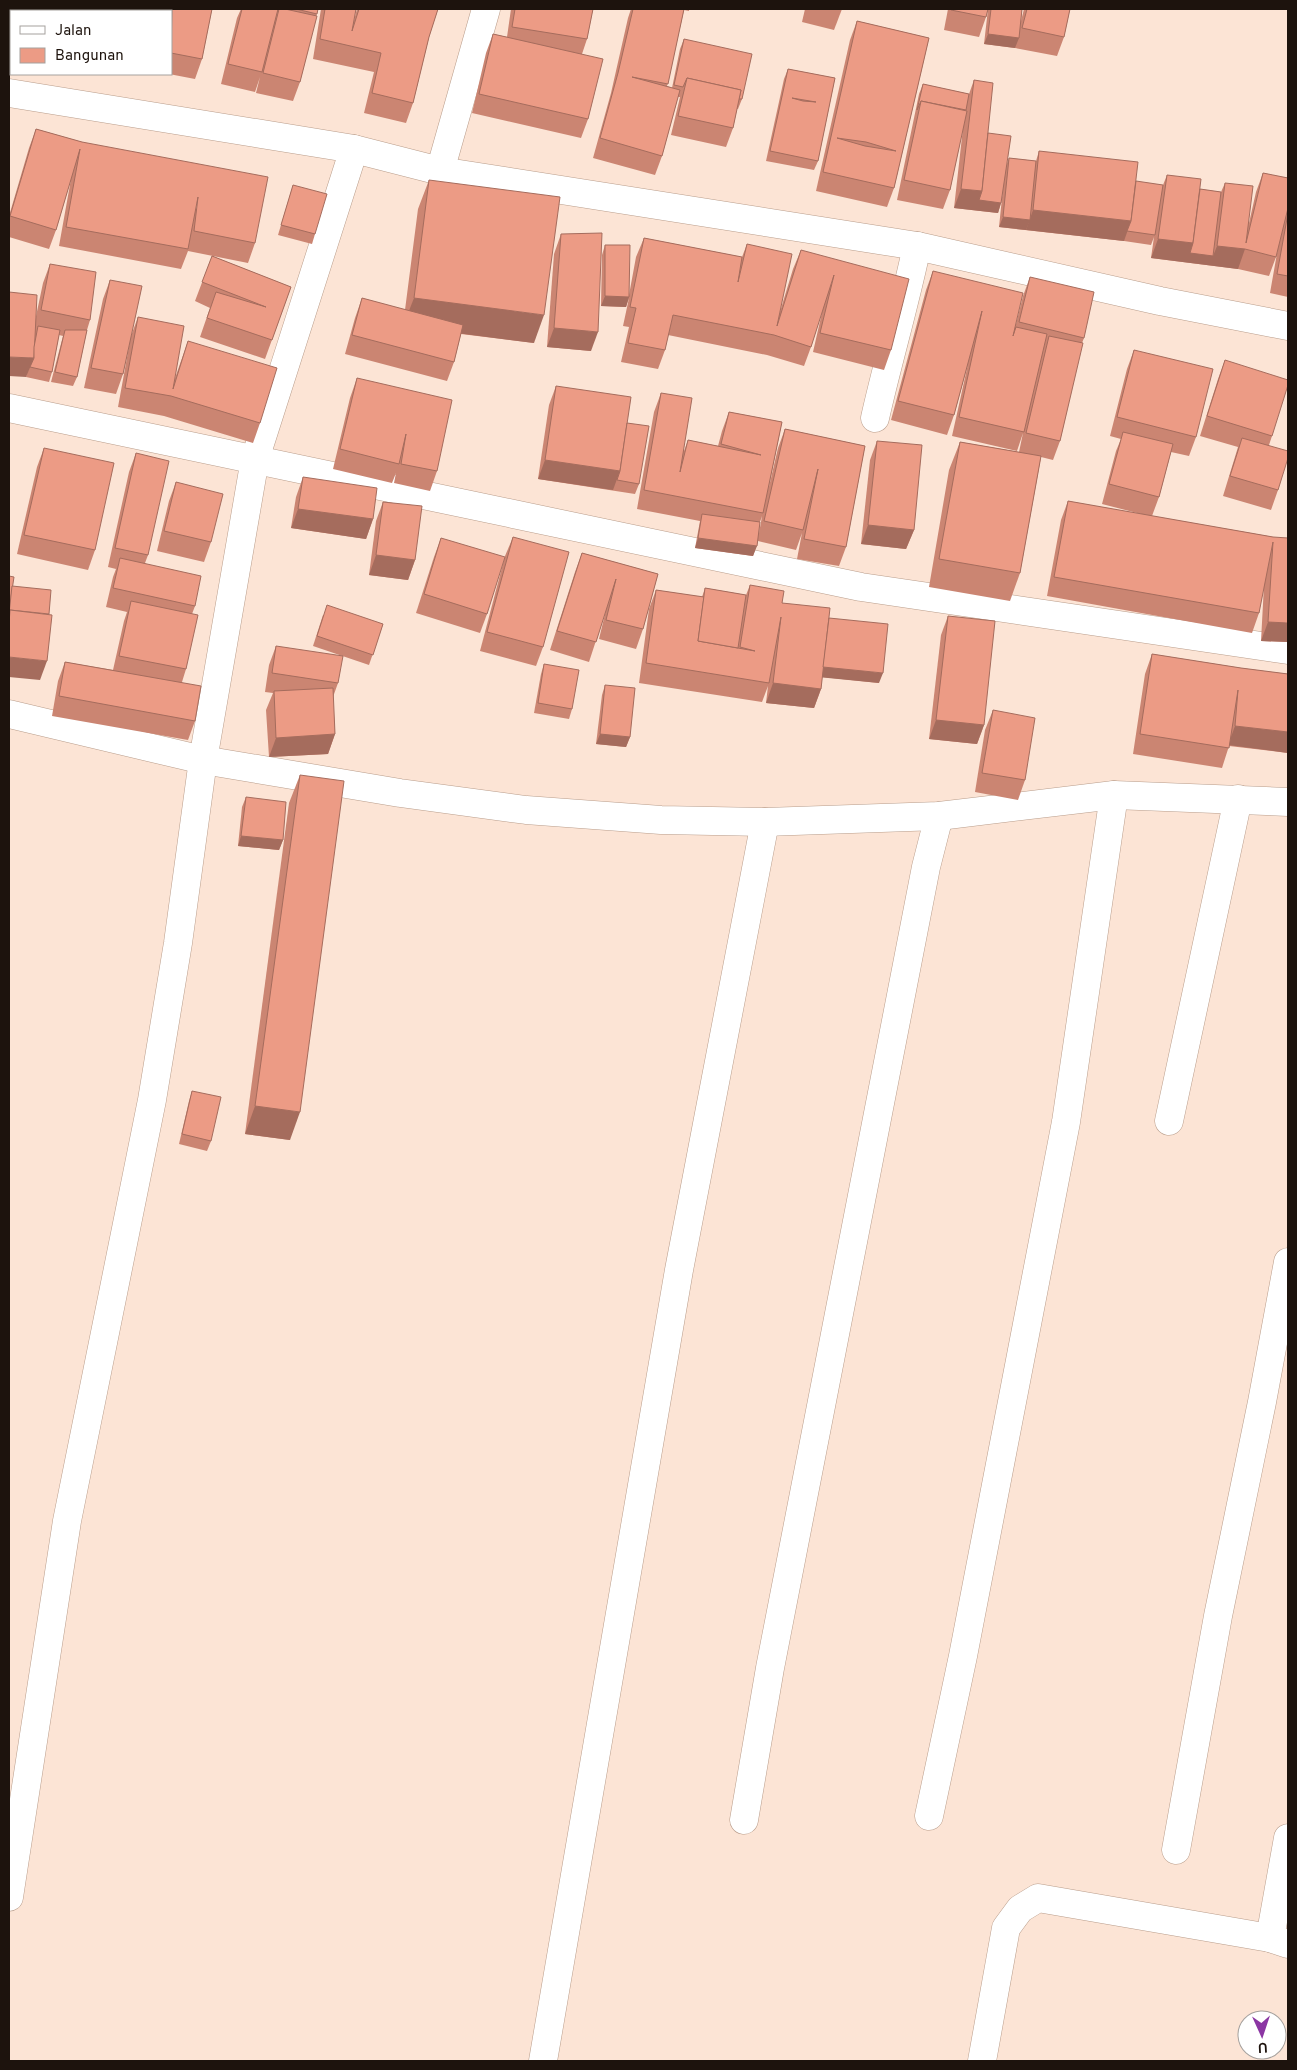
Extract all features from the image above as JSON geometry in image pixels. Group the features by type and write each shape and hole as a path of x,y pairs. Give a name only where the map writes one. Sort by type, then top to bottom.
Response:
{"street":[{"path":"440,171 486,9"},
{"path":"9,93 354,149 440,171 917,246 1160,300 1288,326"},
{"path":"9,1897 67,1521 152,1100 178,943 203,760 255,459 354,149"},
{"path":"874,418 907,294 917,246"},
{"path":"9,408 861,587 1288,650"},
{"path":"9,714 203,760 400,793 526,810 661,820 765,822 938,816 1114,795 1288,802"},
{"path":"929,1816 963,1656 1066,1122 1114,795"},
{"path":"1169,1121 1238,799"},
{"path":"744,1820 774,1648 926,868 938,816"},
{"path":"543,2061 679,1270 765,822"},
{"path":"1176,1850 1218,1616 1288,1262"},
{"path":"986,2061 1006,1928 1020,1909 1038,1898 1279,1941 1288,1838"}],"building":[{"path":"9,9 26,9 10,10 9,31"},
{"path":"30,9 57,9 57,10"},
{"path":"63,9 170,9 170,10"},
{"path":"212,9 202,59 172,53 172,10"},
{"path":"242,9 278,9 262,72 228,64"},
{"path":"279,9 317,16 300,82 263,73"},
{"path":"296,9 318,9 317,14"},
{"path":"325,9 356,9 352,31 359,9 438,9 429,37 413,103 372,93 381,53 320,39"},
{"path":"515,9 593,9 587,39 512,27"},
{"path":"633,9 684,9 668,84 632,77 680,90 662,156 600,138"},
{"path":"951,9 988,9 986,17"},
{"path":"991,9 1022,9 1019,38 988,34"},
{"path":"1027,9 1070,9 1064,37 1022,28"},
{"path":"857,21 929,38 894,188 823,172","holes":["837,138 866,142 896,151 865,146"]},
{"path":"493,34 603,59 588,119 479,94"},
{"path":"684,39 752,54 742,99 739,99 741,90 687,78 683,87 674,85"},
{"path":"788,69 835,78 818,161 770,151"},
{"path":"687,78 741,90 733,128 678,116"},
{"path":"974,80 993,83 982,191 961,189"},
{"path":"923,84 969,94 966,110 921,101 917,110"},
{"path":"921,101 967,111 950,190 904,180"},
{"path":"36,129 82,142 268,177 255,243 194,231 198,197 188,249 66,227 80,149 56,230 10,216"},
{"path":"988,133 1011,136 1001,203 979,200 982,191"},
{"path":"1039,151 1138,162 1131,221 1033,210"},
{"path":"1009,158 1036,161 1030,220 1003,217"},
{"path":"1263,173 1288,178 1288,208 1276,257 1245,249 1217,246 1225,183 1253,186 1246,243"},
{"path":"1167,175 1201,179 1193,243 1158,239"},
{"path":"429,180 560,197 544,315 414,298"},
{"path":"1136,181 1163,185 1155,235 1127,231 1131,221"},
{"path":"293,185 327,194 315,234 281,225"},
{"path":"1200,189 1221,192 1213,256 1190,253"},
{"path":"1288,213 1288,276 1277,274"},
{"path":"602,233 598,332 554,328 561,234"},
{"path":"644,238 742,257 738,282 747,244 792,254 777,326 801,250 909,279 891,350 820,333 834,275 811,347 774,335 673,315 665,350 628,343 636,308 630,307"},
{"path":"605,245 630,245 629,297 605,296"},
{"path":"212,256 291,287 272,340 207,318 216,292 266,307 202,282"},
{"path":"50,264 96,272 90,320 41,310"},
{"path":"933,271 1023,293 1013,336 1016,327 1047,334 1024,432 959,417 982,311 954,415 898,401"},
{"path":"1030,277 1094,292 1084,338 1019,322"},
{"path":"110,280 142,286 123,374 91,368"},
{"path":"9,292 37,295 34,358 9,357"},
{"path":"362,298 463,325 454,362 352,335"},
{"path":"138,317 184,326 173,389 188,341 277,368 260,423 171,396 125,388"},
{"path":"38,326 60,330 52,372 30,367 34,358"},
{"path":"65,330 87,330 77,377 55,372"},
{"path":"1049,336 1083,343 1060,441 1026,433"},
{"path":"1134,350 1213,369 1196,437 1117,417"},
{"path":"1225,360 1288,380 1272,436 1207,416"},
{"path":"357,378 452,400 437,471 401,464 406,434 399,464 340,449"},
{"path":"556,386 631,397 620,471 545,460"},
{"path":"661,393 692,398 680,472 688,440 761,455 721,444 729,412 782,422 763,513 644,490"},
{"path":"627,423 649,426 639,484 617,480"},
{"path":"785,429 865,446 846,547 804,539 818,469 803,530 764,521"},
{"path":"1123,432 1173,444 1159,497 1109,484"},
{"path":"1242,438 1288,451 1288,458 1278,490 1230,476"},
{"path":"877,441 922,445 914,530 868,525"},
{"path":"960,442 1041,456 1020,573 939,559"},
{"path":"44,448 114,463 95,550 24,535"},
{"path":"136,453 169,461 148,555 115,548"},
{"path":"303,477 377,488 373,519 298,509"},
{"path":"176,482 223,494 211,542 164,531"},
{"path":"1068,501 1273,537 1288,538 1288,623 1268,622 1273,542 1259,613 1054,577"},
{"path":"383,502 422,506 415,560 376,555"},
{"path":"702,514 760,522 757,546 698,538"},
{"path":"513,537 569,552 543,647 487,632"},
{"path":"441,538 505,557 487,614 424,594"},
{"path":"582,553 658,574 643,629 606,620 616,579 596,642 557,631"},
{"path":"120,558 201,576 195,606 113,588"},
{"path":"9,576 14,577 9,610"},
{"path":"750,585 784,591 782,603 830,608 821,689 773,683 781,617 769,683 646,663 656,590 704,597 698,641 755,651 740,647"},
{"path":"12,586 51,590 49,614 10,610 9,614"},
{"path":"705,588 746,595 738,648 698,641"},
{"path":"131,601 198,615 186,669 119,656"},
{"path":"327,605 383,624 373,655 317,636"},
{"path":"10,610 52,615 47,661 9,657"},
{"path":"948,616 995,621 984,725 936,720"},
{"path":"829,618 888,624 883,673 823,667"},
{"path":"276,646 343,656 338,683 272,673"},
{"path":"1152,654 1288,674 1288,732 1235,726 1238,690 1229,748 1140,734"},
{"path":"65,662 201,686 195,721 59,696"},
{"path":"544,664 579,670 572,709 538,703"},
{"path":"605,685 635,688 630,737 600,734"},
{"path":"333,688 335,734 276,738 274,691"},
{"path":"993,710 1035,718 1025,780 982,773"},
{"path":"300,775 344,781 300,1112 255,1106"},
{"path":"246,797 286,802 283,840 241,836"},
{"path":"192,1091 221,1097 211,1141 182,1134"}]}
